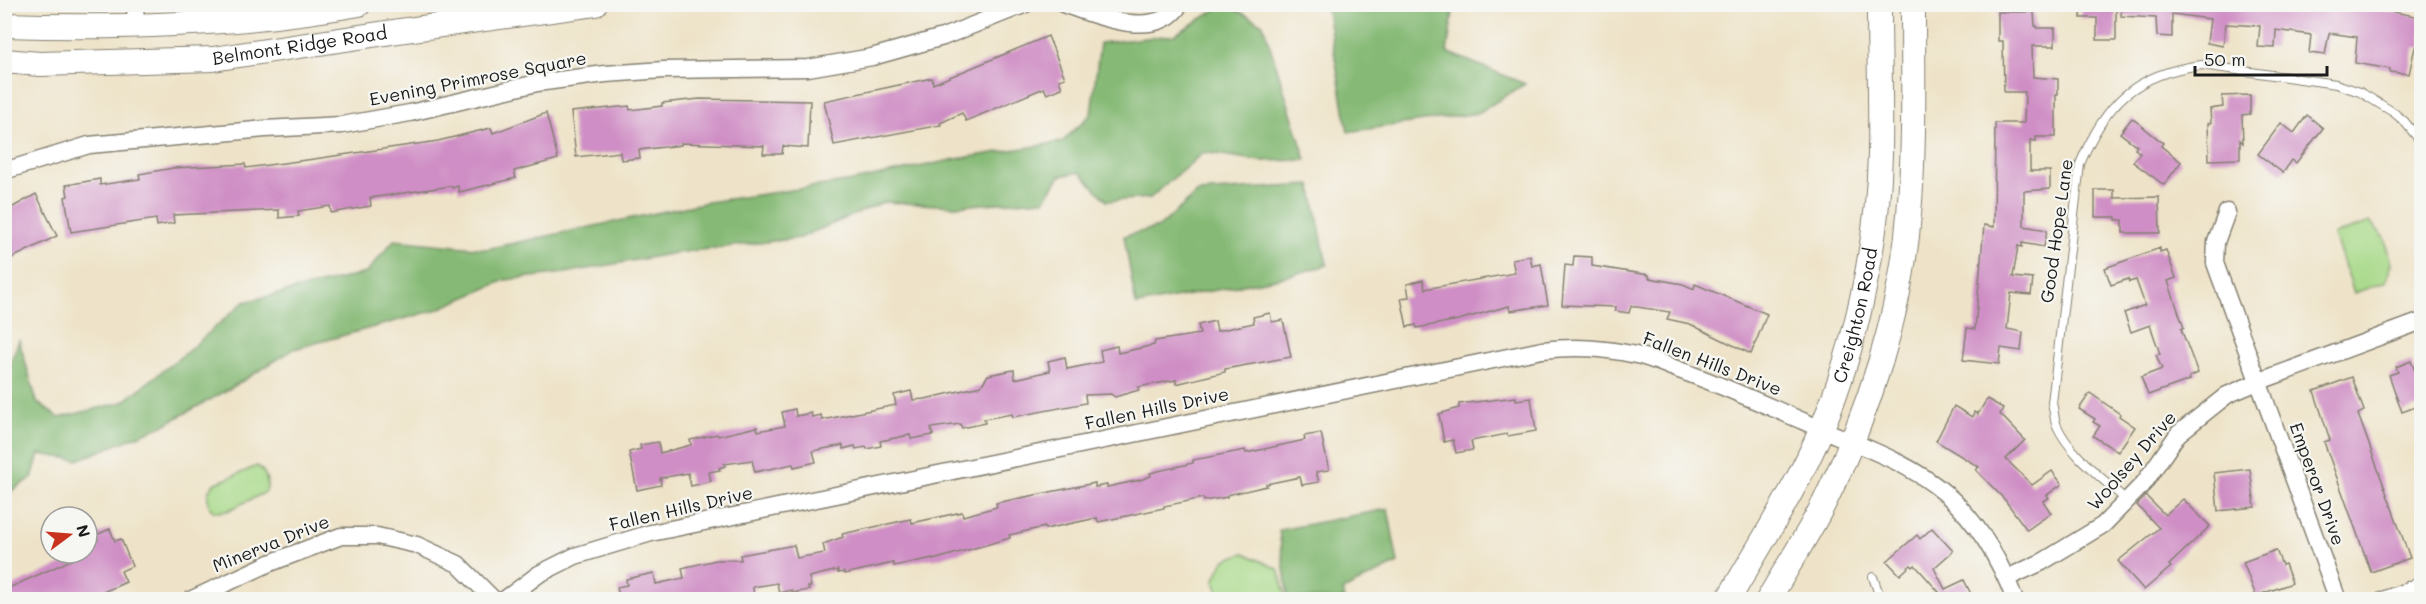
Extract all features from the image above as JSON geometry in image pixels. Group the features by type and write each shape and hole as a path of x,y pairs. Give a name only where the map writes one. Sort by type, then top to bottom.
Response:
{"street":[{"name":"Belmont Ridge Road","path":"4,25 72,28 136,15 183,24 300,15 359,4"},
{"name":"Belmont Ridge Road","path":"4,62 40,64 213,59 595,4"},
{"name":"Evening Primrose Square","path":"4,171 89,145 265,129 342,125 410,113 537,83 605,74 664,70 808,68 872,57 944,37 1026,4"},
{"path":"1063,4 1100,16 1140,25 1159,20 1176,10 1180,4"},
{"name":"Creighton Road","path":"1728,600 1781,508 1821,429 1854,327 1875,221 1880,156 1879,4"},
{"name":"Creighton Road","path":"1768,600 1824,502 1852,442 1880,358 1898,291 1909,216 1913,4"},
{"name":"Emperor Drive","path":"2227,212 2216,242 2215,263 2260,381 2338,600"},
{"name":"Woolsey Drive","path":"2007,578 2042,562 2103,525 2128,502 2144,483 2178,434 2227,395 2421,321"},
{"name":"Fallen Hills Drive","path":"504,600 539,574 575,556 651,533 1542,350 1573,346 1639,356 1711,381 1909,469 1945,493 1969,517 1989,545 2007,578 2015,600"},
{"name":"Minerva Drive","path":"190,600 270,562 341,536 377,536 417,546 458,564 494,600"},
{"path":"226,584 233,600"},
{"path":"2383,600 2421,585"}],"lane":[{"name":"Good Hope Lane","path":"2128,502 2083,460 2069,443 2057,426 2052,403 2080,164 2103,117 2133,88 2154,77 2181,68 2202,65 2336,84 2360,92 2399,117 2421,143"},
{"path":"1873,577 1881,600"}],"green space":[{"path":"1225,4 1263,24 1306,160 1260,161 1204,152 1150,198 1107,201 1080,172 1060,176 1044,200 955,206 884,202 799,238 675,253 565,273 505,280 436,310 294,349 231,388 162,426 78,460 39,454 32,478 5,495 5,377 19,340 37,402 59,418 123,402 188,351 244,302 366,273 394,240 486,249 708,202 853,181 956,159 1062,142 1091,114 1100,43 1174,35"},
{"path":"1326,5 1454,5 1447,52 1525,84 1478,113 1348,132"},
{"path":"1311,185 1327,265 1280,278 1136,305 1124,236 1159,227 1198,192"},
{"path":"2370,222 2385,238 2392,263 2386,282 2354,293 2334,235"},
{"path":"257,466 266,478 266,492 227,511 215,512 210,508 208,495 214,484"},
{"path":"1388,509 1398,563 1343,590 1345,599 1288,599 1279,530"},
{"path":"1244,553 1278,569 1285,593 1281,599 1228,599 1219,596 1214,581 1224,560"}],"building":[{"path":"2081,4 2116,4 2116,40 2097,40 2097,18 2081,18"},
{"path":"2122,4 2351,4 2421,17 2421,48 2415,47 2409,74 2390,72 2390,69 2355,63 2357,37 2329,33 2325,55 2309,53 2311,35 2276,30 2275,48 2258,47 2260,26 2226,24 2223,46 2207,43 2210,19 2172,14 2172,37 2157,36 2156,18 2121,16"},
{"path":"1998,12 2034,12 2037,28 2055,28 2055,46 2032,46 2033,77 2058,79 2056,137 2036,137 2036,141 2030,140 2030,171 2050,171 2050,189 2024,191 2024,226 2047,230 2044,247 2022,243 2022,247 2018,246 2013,277 2033,279 2031,295 2011,293 2007,329 2023,332 2021,351 2001,348 1999,364 1963,360 1967,328 1975,329 1984,225 1994,227 1995,123 2024,123 2025,92 2004,92 2003,41 1998,41"},
{"path":"1048,36 1065,78 1059,80 1062,88 1047,94 1044,88 966,121 962,113 940,123 941,125 834,145 824,101 932,78 933,84"},
{"path":"2250,95 2250,114 2242,115 2243,143 2240,140 2240,159 2209,160 2210,109 2223,107 2222,96"},
{"path":"700,99 810,101 808,148 783,146 782,154 763,154 764,146 681,143 681,145 639,150 640,158 621,160 620,152 576,157 571,112 629,106 630,110 662,106 662,103"},
{"path":"546,113 558,159 514,171 516,178 459,192 458,186 452,188 451,186 370,198 371,206 331,213 330,206 298,211 299,216 279,218 279,210 173,215 174,223 157,226 156,219 71,232 65,197 68,196 66,185 100,179 100,185 140,179 139,174 173,168 245,164 246,168 314,159 438,141 491,128 493,133"},
{"path":"2307,115 2323,128 2296,163 2292,160 2283,173 2258,154 2281,123 2294,133"},
{"path":"2132,118 2163,143 2161,146 2181,162 2164,185 2133,162 2140,153 2135,149 2137,146 2120,133"},
{"path":"2095,190 2114,190 2114,198 2159,197 2160,233 2123,233 2123,220 2116,220 2116,217 2095,217"},
{"path":"36,194 57,236 4,262 4,212"},
{"path":"2160,248 2160,252 2166,250 2176,278 2168,281 2184,328 2181,329 2198,373 2189,377 2190,380 2148,395 2141,377 2162,369 2156,355 2160,354 2150,325 2131,332 2124,313 2145,305 2136,280 2129,282 2128,279 2111,285 2105,268"},
{"path":"1530,256 1532,266 1541,264 1548,305 1510,311 1509,306 1458,320 1417,328 1416,325 1407,327 1401,298 1409,297 1407,284 1423,280 1425,289 1515,273 1512,259"},
{"path":"1574,256 1592,257 1592,266 1649,275 1649,278 1683,284 1694,289 1695,284 1767,314 1751,354 1690,324 1667,319 1670,312 1631,306 1629,313 1615,311 1616,307 1562,305 1565,265 1573,266"},
{"path":"1270,313 1272,322 1283,320 1291,357 1225,369 1225,372 1176,384 1176,380 1138,387 1139,390 1115,397 1111,394 1085,395 1086,403 1013,417 1012,414 984,419 985,423 962,428 960,424 931,428 933,435 911,439 910,435 880,441 881,446 867,449 866,447 856,449 855,446 843,449 843,445 813,451 816,462 794,467 793,464 755,472 752,460 724,464 725,466 719,468 720,470 709,472 711,481 691,486 688,473 660,478 661,485 637,490 629,452 641,449 640,445 658,442 660,453 691,445 690,440 717,434 718,436 757,427 758,431 785,426 782,412 795,409 796,416 811,413 812,417 821,415 822,420 896,405 894,395 911,391 913,400 925,399 981,386 988,375 1014,370 1015,379 1050,371 1048,361 1065,357 1067,369 1102,362 1100,350 1117,346 1118,353 1154,345 1155,341 1200,334 1198,325 1215,321 1217,331 1254,323 1253,317"},
{"path":"2411,361 2415,371 2421,369 2421,405 2402,412 2389,375 2398,372 2396,367"},
{"path":"2352,377 2364,411 2358,414 2410,558 2371,572 2324,442 2330,440 2314,391"},
{"path":"2090,393 2135,427 2118,452 2093,436 2100,426 2093,422 2095,419 2079,409"},
{"path":"1516,397 1516,400 1531,398 1536,431 1471,441 1473,450 1456,453 1453,440 1444,442 1439,414 1459,408 1459,404"},
{"path":"1987,399 2003,408 2000,414 2025,440 2006,459 2032,485 2052,471 2062,484 2047,495 2049,498 2043,501 2051,513 2027,530 2005,500 1976,470 1979,467 1936,441 1954,406 1972,417 1974,412 1978,414"},
{"path":"1321,433 1329,470 1316,472 1319,482 1302,485 1300,477 1266,484 1267,486 1227,495 1227,497 1204,501 1203,498 1098,522 1097,518 1009,535 1010,538 933,560 933,558 894,566 893,563 845,574 844,572 838,573 838,570 809,577 811,587 808,587 809,590 779,593 777,583 753,587 754,600 620,600 617,587 627,585 626,579 654,573 656,584 684,578 682,568 716,560 741,560 740,555 794,545 797,558 825,553 823,544 843,537 842,534 911,519 912,523 962,512 963,516 997,507 996,503 1095,483 1095,487 1107,485 1107,487 1140,480 1151,476 1150,473 1193,463 1193,460 1245,450 1246,453 1305,440 1304,436"},
{"path":"2250,469 2255,507 2218,511 2214,473"},
{"path":"2146,496 2165,515 2183,499 2210,526 2169,565 2171,567 2144,590 2118,561 2159,528 2137,505"},
{"path":"1932,528 1953,551 1934,568 1945,589 1964,580 1974,600 1925,600 1939,592 1915,565 1913,567 1911,565 1900,575 1887,561 1917,535 1920,539"},
{"path":"110,529 115,541 121,539 132,566 121,571 126,582 85,600 4,600 4,590 60,565 99,565 99,534"},
{"path":"2276,550 2282,565 2285,564 2292,583 2256,596 2243,562"}]}
